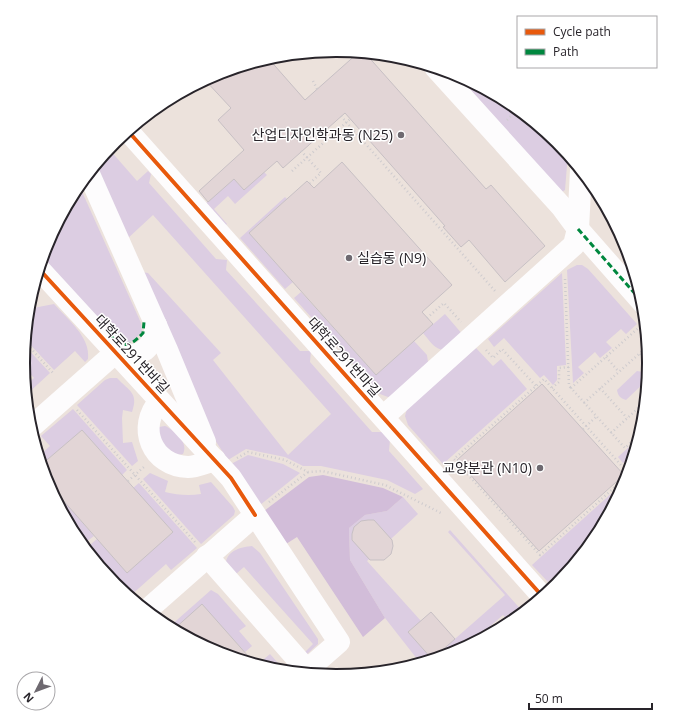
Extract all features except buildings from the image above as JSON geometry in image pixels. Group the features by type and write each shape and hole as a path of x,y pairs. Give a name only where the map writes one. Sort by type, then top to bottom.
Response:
{"street":[{"path":"443,76 561,206 578,229 635,294"},
{"name":"대학로291번마길","path":"132,135 540,593"},
{"path":"383,417 574,246 578,229 574,170"},
{"name":"대학로291번바길","path":"91,179 156,325 212,457"},
{"name":"대학로291번바길","path":"43,274 212,457"},
{"path":"36,423 117,355 136,355 144,351 152,343 156,325"},
{"path":"160,401 154,407 149,422 149,440 158,454 171,464 189,467 212,457 261,510 339,642 310,668"},
{"path":"150,607 201,550 261,510"},
{"path":"201,550 306,668"}],"path":[{"path":"313,82 317,89"},
{"path":"505,121 513,113"},
{"path":"341,116 499,295"},
{"path":"292,171 350,119"},
{"path":"302,151 321,173 310,183"},
{"path":"564,254 569,386 624,448 634,439"},
{"path":"427,318 444,303 464,326"},
{"path":"571,388 640,326"},
{"path":"483,347 493,358 502,349 536,386"},
{"path":"31,348 53,373"},
{"path":"584,403 642,352"},
{"path":"606,357 619,372"},
{"path":"552,388 559,382 559,368 569,368"},
{"path":"618,484 540,555 454,459 544,380 624,468"},
{"path":"600,388 627,418"},
{"path":"73,405 201,550"},
{"path":"611,433 640,407"},
{"path":"583,429 596,417"},
{"path":"248,452 285,460 308,472 322,471 385,485 441,513"},
{"path":"128,481 145,465"},
{"path":"261,510 308,472"},
{"path":"502,521 507,517"}],"shaded area":[{"path":"336,57 357,58 416,67 454,80 490,98 523,120 539,133 567,161 580,177 602,210 620,246 627,265 633,284 640,323 643,364 642,384 633,443 620,481 602,517 580,550 567,566 539,594 523,607 490,629 454,647 435,654 416,660 377,667 336,670 316,669 257,660 219,647 183,629 150,607 134,594 106,566 93,550 71,517 53,481 46,462 40,443 33,404 30,364 31,343 40,284 53,246 71,210 93,177 106,161 134,133 150,120 183,98 219,80 238,73 257,67 296,60"},
{"path":"467,87 490,98 523,120 539,133 567,161 565,190 562,192"},
{"path":"113,154 137,181 148,171 151,174 149,183 216,259 227,260 226,270 300,351 311,351 310,362 372,432 383,432 390,440 389,451 423,489 415,494 387,480 321,466 303,466 285,457 246,449 228,460 215,440 142,272 148,273 221,353 213,360 288,455 331,414 153,215 126,240 97,172"},
{"path":"264,172 267,175 235,204 228,196 214,209 227,224 224,227 204,205 234,179 244,190"},
{"path":"82,192 141,323 142,332 134,340 126,344 116,340 46,264 53,246 71,210"},
{"path":"285,197 287,199 249,233 293,282 285,289 240,238"},
{"path":"577,265 582,265 588,269 637,324 626,334 621,329 606,342 612,348 600,358 595,352 578,367 584,373 573,383 567,270"},
{"path":"562,273 566,365 557,366 557,380 553,385 544,375 540,378 504,338 494,347 488,339"},
{"path":"301,292 376,375 414,341 427,355 428,362 395,396 388,397 380,394 294,298"},
{"path":"54,304 71,322 86,343 88,359 85,362 75,351 54,370 31,345 35,308"},
{"path":"445,314 463,335 444,350 441,350 435,346 423,333"},
{"path":"476,348 493,366 501,359 527,389 443,464 408,425 405,416 407,409"},
{"path":"31,352 50,373 32,390 31,381 34,378 31,374"},
{"path":"637,371 643,372 642,385 626,400 619,395 617,390"},
{"path":"117,378 129,389 134,400 132,412 123,410 122,418 123,443 132,442 138,461 132,466 77,405 105,380"},
{"path":"73,409 127,470 122,475 82,430 46,461 43,452 50,446 41,436"},
{"path":"165,426 177,434 183,441 183,454 179,455 172,453 159,440 159,427"},
{"path":"633,444 627,461 623,463 618,457"},
{"path":"248,455 283,464 300,473 260,505 231,464"},
{"path":"150,473 168,481 165,492 174,494 201,494 199,485 211,482 233,507 235,511 234,515 201,544 143,479"},
{"path":"323,475 383,488 403,497 387,511 365,515 349,528 350,560 385,618 363,637 297,537 286,544 264,511 309,477"},
{"path":"139,483 197,548 171,570 166,564 133,593 106,566 90,545 97,539 127,573 173,532 133,488"},
{"path":"614,491 602,517 580,550 572,560 548,582 532,565"},
{"path":"403,497 418,514 367,561 421,621 408,632 429,656 417,660 385,618 350,560 349,528 365,515 387,511"},
{"path":"62,500 94,536 87,541 71,517"},
{"path":"450,530 520,609 506,619 503,615 483,632 440,652 505,595 448,532"},
{"path":"252,546 260,553 318,639 318,644 306,655 304,653 313,644 244,567 236,574 226,562 227,558 232,552 240,548"},
{"path":"211,590 218,594 246,626 239,631 252,646 245,652 202,605 178,626 174,623"},
{"path":"270,654 279,664 277,664 262,661"}],"marked path":[{"path":"578,229 635,294"},
{"path":"110,335 119,343 131,343 143,333 144,322"}],"cycle path":[{"path":"132,135 540,593"},
{"path":"43,274 231,478 255,515"}],"place":[{"name":"산업디자인학과동 (N25)","path":"401,135"},
{"name":"실습동 (N9)","path":"349,258"},
{"name":"교양분관 (N10)","path":"540,468"}]}
